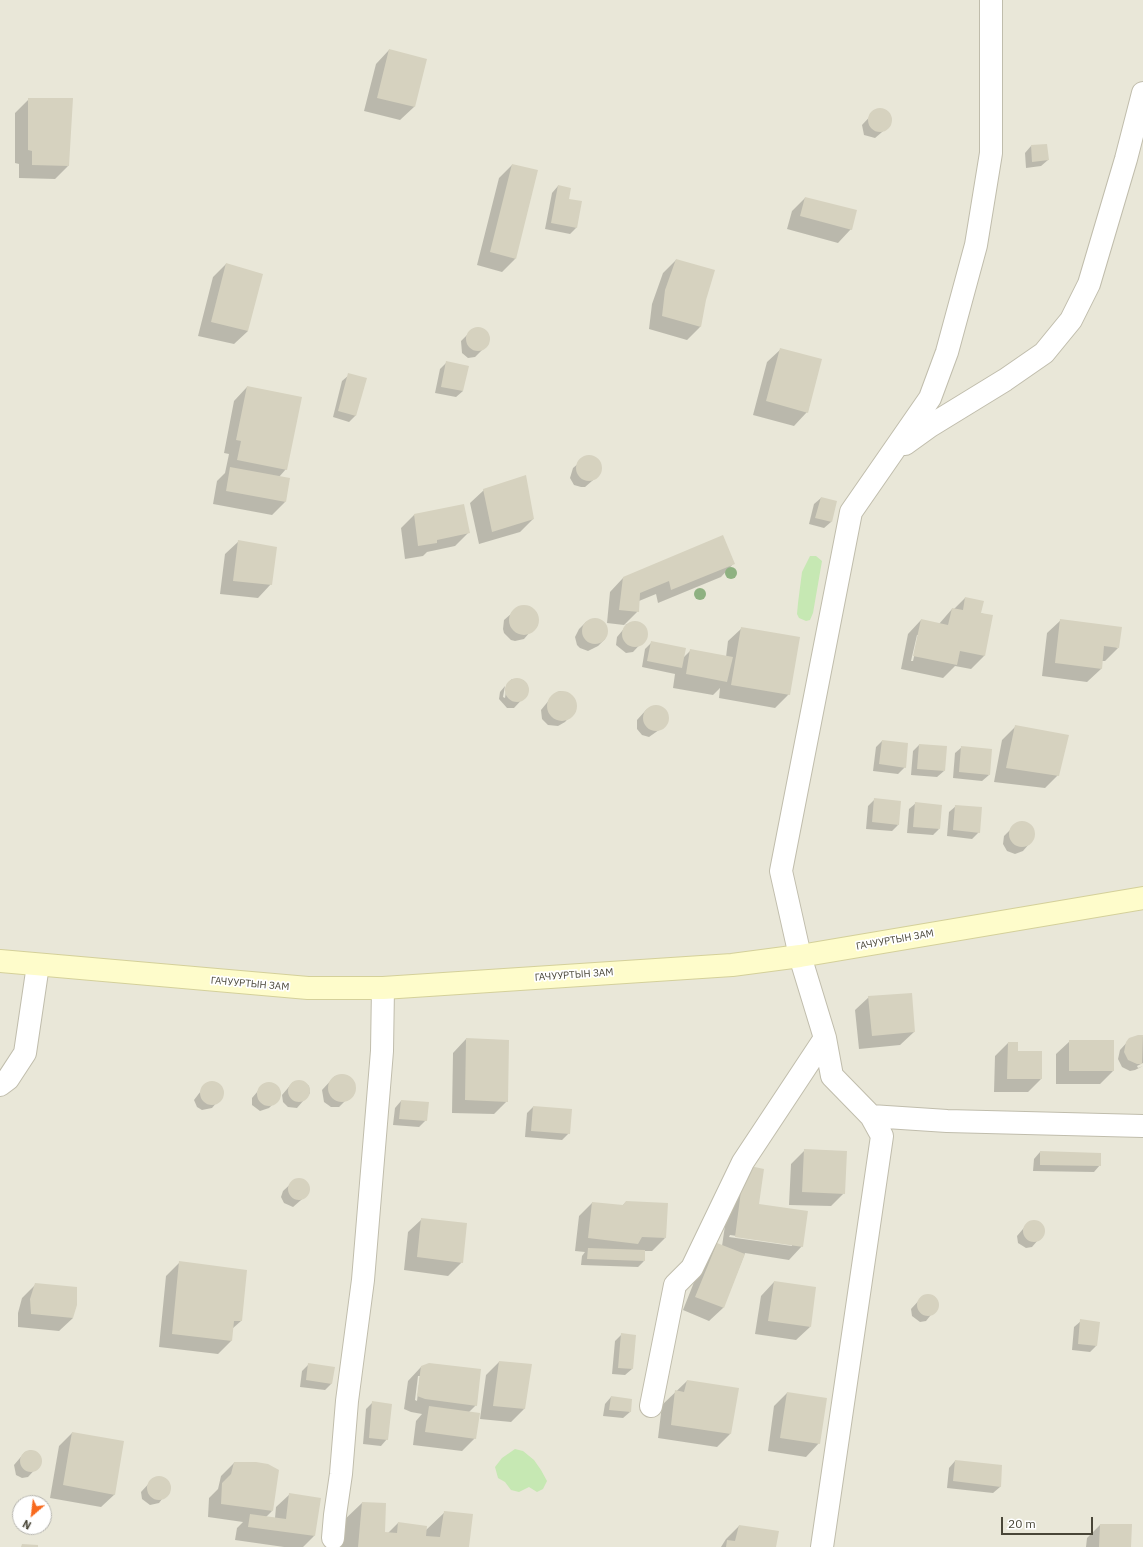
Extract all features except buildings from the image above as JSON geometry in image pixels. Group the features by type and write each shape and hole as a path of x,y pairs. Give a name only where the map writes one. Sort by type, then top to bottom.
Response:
{"main road":[{"name":"ГАЧУУРТЫН ЗАМ","path":"0,961 38,966 308,988 383,988 732,965 800,956 1143,898"}],"street":[{"path":"822,1547 882,1136 871,1116 832,1076 825,1038 800,956 781,871 851,512 930,398 947,352 976,245 991,153 991,0"},
{"path":"892,452 930,426 1005,380 1044,353 1071,320 1089,284 1133,166 1143,94"},
{"path":"0,1085 8,1079 25,1053 38,966"},
{"path":"333,1538 334,1516 341,1474 347,1401 363,1280 382,1051 383,988"},
{"path":"651,1406 675,1285 692,1268 743,1162 825,1038"},
{"path":"871,1116 947,1121 1143,1126"}],"shaded area":[{"path":"0,0 1143,0 1143,1547 0,1547"}],"green space":[{"path":"810,556 816,556 822,561 813,613 810,620 806,621 799,618 797,614 802,572"},
{"path":"515,1449 523,1451 534,1460 541,1470 547,1481 543,1489 537,1492 529,1487 519,1492 511,1490 505,1482 498,1478 495,1467 502,1458"}]}
